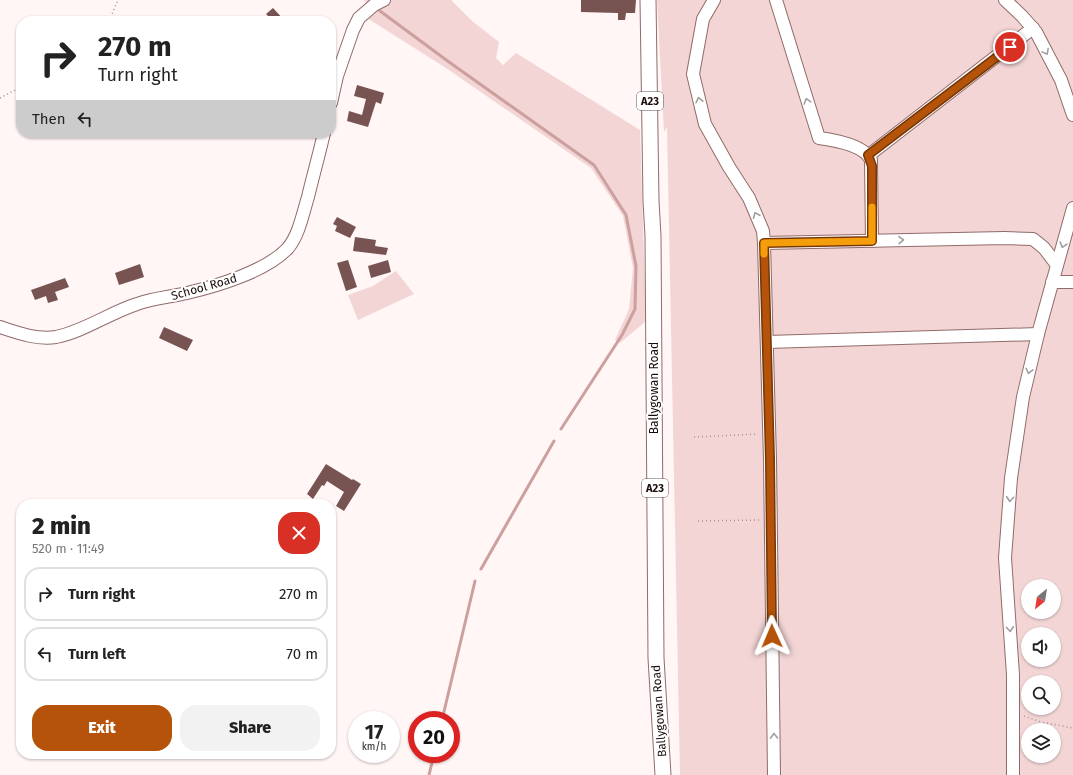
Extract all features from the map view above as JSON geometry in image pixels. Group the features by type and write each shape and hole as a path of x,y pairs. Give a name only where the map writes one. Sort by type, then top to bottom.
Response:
{"main road":[{"name":"Ballygowan Road","path":"648,0 653,244 656,658 663,775"}],"street":[{"path":"336,80 353,30 359,18 374,5 384,0"},
{"path":"714,0 703,19 694,74 705,124 729,167 749,198 763,231 764,243 769,434 774,775"},
{"path":"776,0 819,138 833,140 864,150 868,155 872,166 872,241"},
{"path":"1005,0 1032,28 1061,80 1073,115"},
{"path":"868,155 1032,28"},
{"path":"1061,80 1073,85"},
{"name":"School Road","path":"0,327 34,337 55,337 72,332 96,322 107,315 138,303 189,292 248,274 271,261 288,247 300,226 323,138"},
{"path":"1013,775 1013,675 1005,558 1011,478 1023,397 1038,334 1073,208"},
{"path":"764,243 991,238 1033,239 1044,248 1057,265"},
{"path":"1052,282 1073,282"},
{"path":"767,342 1038,334"}],"path":[{"path":"111,16 118,0"},
{"path":"0,98 16,90"},
{"path":"694,437 769,434"},
{"path":"698,521 770,520"},
{"path":"1013,712 1041,722 1073,728"}],"shaded area":[{"path":"364,0 452,0 472,21 499,42 496,58 503,65 516,53 640,130 646,321 620,343 615,340 629,309 633,268 623,216 591,168 446,68 367,18 373,11"},
{"path":"657,0 1073,0 1073,775 680,775 667,127 664,132"},
{"path":"396,271 414,294 358,320 348,295 373,286"}],"building":[{"path":"581,0 636,0 635,13 626,13 625,20 618,20 618,13 581,12"},
{"path":"273,8 280,16 268,16 266,14"},
{"path":"357,85 384,93 381,104 376,102 368,127 347,121 349,111 362,115 366,99 354,96"},
{"path":"337,217 356,227 350,238 335,231 337,226 333,224"},
{"path":"355,237 376,240 375,246 388,248 386,255 353,251"},
{"path":"348,260 357,287 346,291 337,263"},
{"path":"388,260 391,272 371,278 368,266"},
{"path":"140,264 144,277 119,285 115,273"},
{"path":"65,278 69,287 55,292 58,300 48,303 46,296 35,300 31,290"},
{"path":"164,327 193,340 187,351 159,338"},
{"path":"326,464 361,484 344,511 336,506 344,492 327,481 324,486 322,485 313,499 307,494"}],"waterway":[{"path":"380,11 594,165 626,215 636,266 635,309 622,335 561,429"},
{"path":"481,569 554,441"},
{"path":"444,711 475,581"},
{"path":"429,775 432,763"}],"slow traffic":[{"path":"764,254 764,243 872,241 872,207"}],"route":[{"path":"772,636 770,460 764,243 872,241 872,166 868,155 1010,47"}]}
